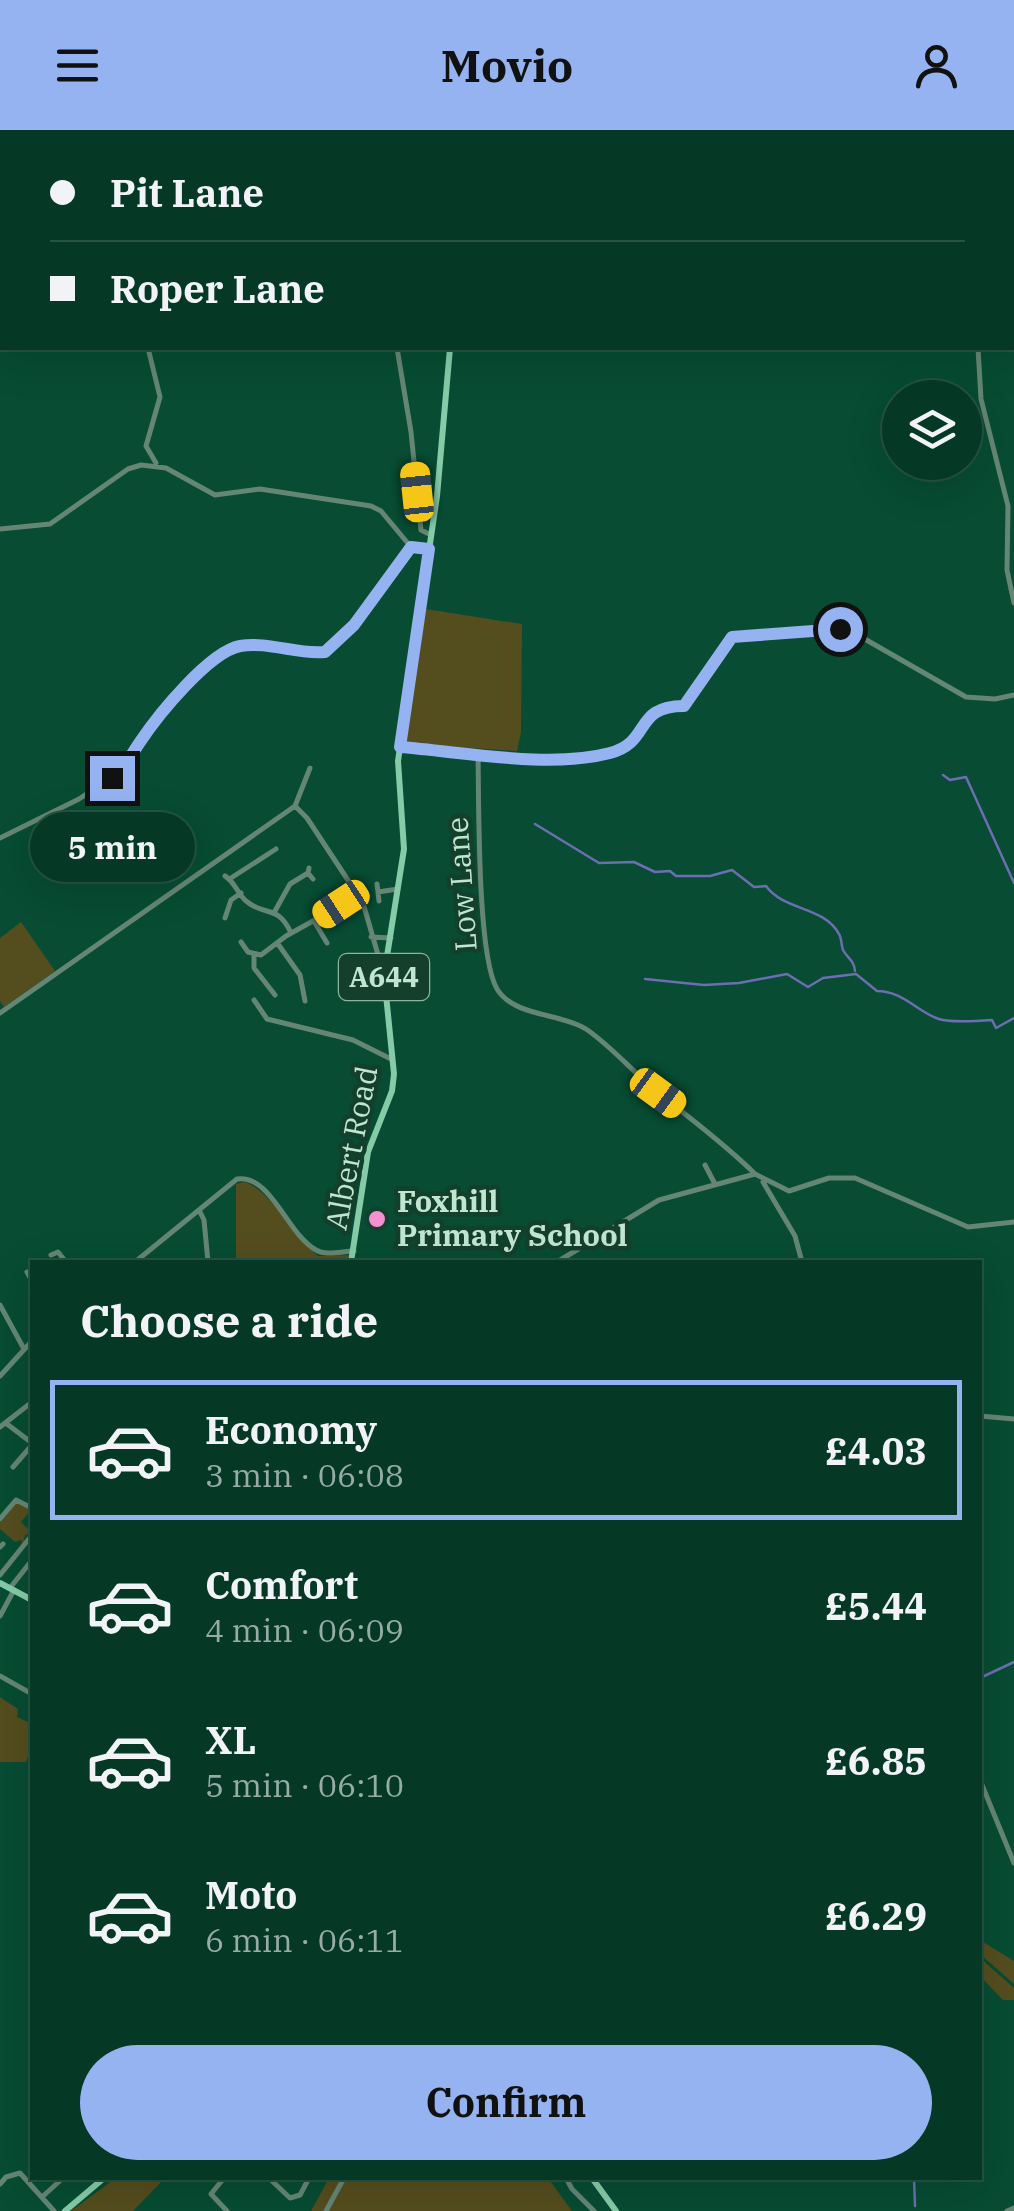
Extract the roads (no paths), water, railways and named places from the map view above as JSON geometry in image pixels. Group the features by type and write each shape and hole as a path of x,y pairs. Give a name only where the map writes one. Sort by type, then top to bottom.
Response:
{"main road":[{"name":"A644","path":"429,549 450,350"},
{"name":"Albert Road","path":"354,1251 368,1152 392,1091 394,1061 384,975 404,849 398,762 429,549"},
{"name":"A644","path":"352,1260 354,1251"},
{"path":"0,1579 30,1599"},
{"path":"64,2211 102,2180"},
{"path":"593,2180 616,2211"}],"street":[{"path":"148,350 160,396 146,446 157,465 216,495 260,489 371,506 381,511 411,547 429,549"},
{"path":"397,350 421,530 431,535"},
{"path":"978,350 981,400 1008,506 1007,570 1014,604"},
{"path":"0,529 50,524 128,469 157,465"},
{"path":"0,838 79,799 122,771 148,730 224,652 253,644 317,653 333,647 411,547"},
{"path":"400,747 564,762 624,748 661,707 684,706 732,637 849,630 966,697 995,699 1014,695"},
{"name":"Low Lane","path":"478,753 476,823 487,948 497,990 512,1003 586,1029 755,1174"},
{"path":"0,1013 295,806 310,768"},
{"path":"295,806 358,896 384,975"},
{"path":"277,846 228,877 250,903 281,915 292,933"},
{"path":"275,912 290,884 310,873"},
{"path":"379,901 378,888 398,889"},
{"path":"217,912 226,915 231,900 240,894"},
{"path":"254,955 266,953 292,933 358,896"},
{"path":"314,921 327,943"},
{"path":"371,937 391,938"},
{"path":"245,944 254,955 254,968 274,996"},
{"path":"278,944 300,974 306,1002"},
{"path":"254,1000 267,1019 353,1040 394,1061"},
{"path":"705,1166 715,1184"},
{"path":"560,1260 659,1200 755,1174 793,1192 828,1178 855,1178 968,1226 1014,1222"},
{"path":"137,1260 237,1179 252,1179 262,1186 315,1250 354,1251"},
{"path":"762,1179 795,1236 801,1260"},
{"path":"199,1210 204,1220 208,1260"},
{"path":"57,1252 64,1260"},
{"path":"27,1272 30,1277"},
{"path":"0,1304 24,1349"},
{"path":"0,1376 30,1343"},
{"path":"30,1404 3,1425 30,1443"},
{"path":"982,1416 1014,1419"},
{"path":"7,1454 15,1465 30,1446"},
{"path":"0,1519 16,1500 30,1507"},
{"path":"0,1579 30,1538"},
{"path":"0,1556 9,1563"},
{"path":"0,1616 30,1562"},
{"path":"24,1570 30,1573"},
{"path":"0,1676 30,1693"},
{"path":"982,1785 1014,1862"},
{"path":"0,2184 6,2177 20,2173 54,2211"},
{"path":"42,2196 61,2180"},
{"path":"222,2180 212,2194 227,2211"},
{"path":"272,2180 290,2198 300,2195 307,2180"},
{"path":"326,2211 343,2180"},
{"path":"567,2180 594,2211"},
{"path":"40,2211 48,2205"},
{"path":"1007,2211 1014,2208"}],"waterway":[{"path":"943,775 950,780 966,777 1014,883"},
{"path":"535,824 599,863 634,862 676,876 710,876 732,870 754,887 766,886 783,900 824,918 840,936 855,971"},
{"path":"645,979 704,985 787,974 808,987 823,978 856,974 877,991 901,997 941,1020 992,1020 996,1028 1014,1018"},
{"path":"982,1677 1014,1662"},
{"path":"914,2180 915,2206"}],"place":[{"name":"Foxhill Primary School","path":"377,1219"}]}
